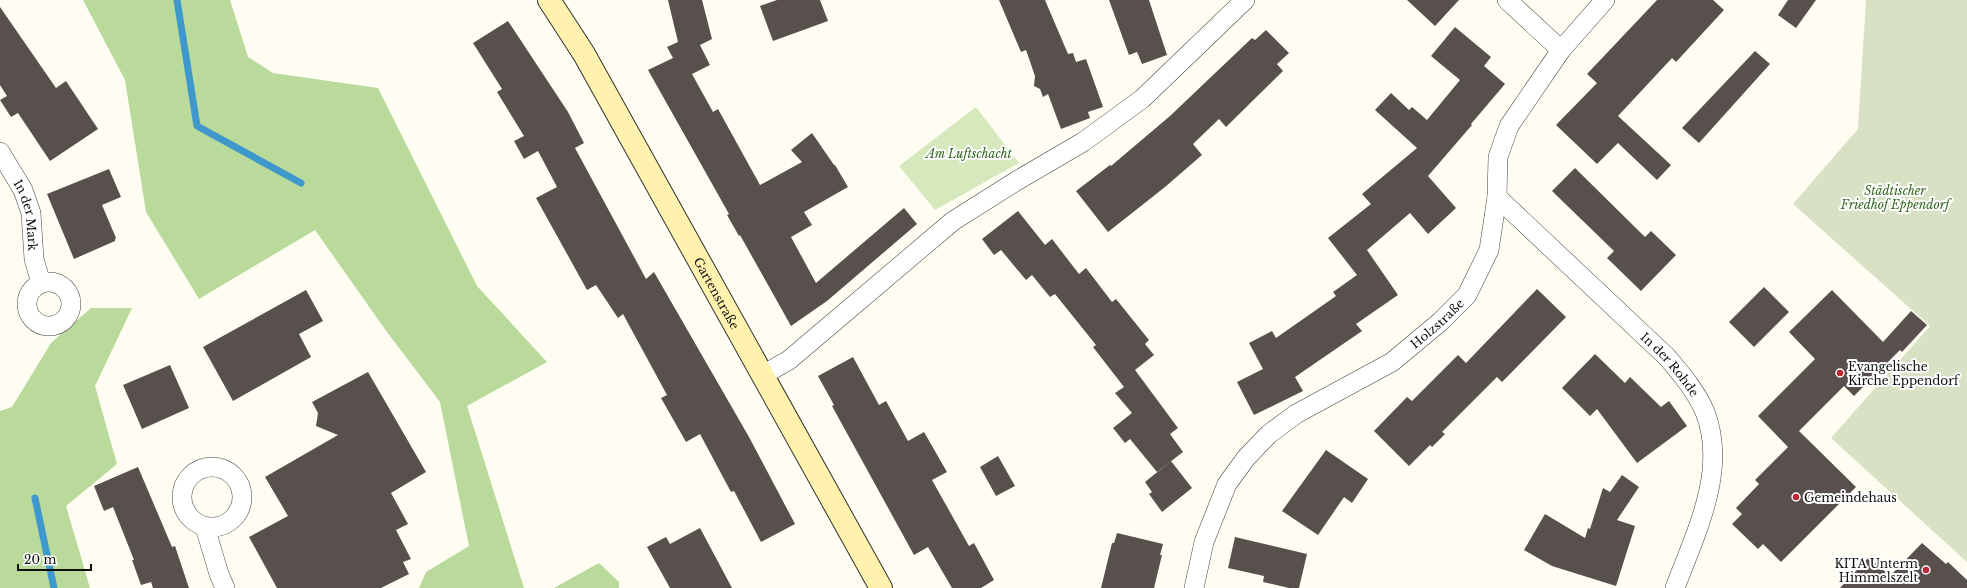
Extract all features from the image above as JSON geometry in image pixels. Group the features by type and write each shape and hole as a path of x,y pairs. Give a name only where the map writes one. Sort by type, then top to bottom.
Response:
{"street":[{"name":"Gartenstraße","path":"549,0 584,54 881,588"},
{"path":"763,375 789,360 953,221 1018,180 1083,142 1142,99 1246,0"},
{"path":"1508,0 1561,50"},
{"name":"Holzstraße","path":"1194,588 1204,542 1227,484 1234,473 1255,449 1280,426 1296,414 1392,362 1440,322 1467,295 1488,250 1497,197 1498,157 1509,126 1561,50 1605,0"},
{"name":"In der Mark","path":"0,152 23,190 31,213 34,259 42,283"},
{"name":"In der Rohde","path":"1497,197 1667,358 1689,383 1705,413 1712,441 1713,470 1707,500 1675,588"},
{"path":"206,527 219,574 225,588"}],"green space":[{"path":"83,0 230,0 248,57 273,73 378,88 477,286 547,362 467,406 524,588 419,588 426,572 469,546 440,402 387,332 315,230 199,299 146,212 125,80"},
{"name":"Städtischer Friedhof Eppendorf","path":"1866,0 1967,0 1967,562 1831,438 1930,326 1793,204 1858,129"},
{"name":"Am Luftschacht","path":"976,107 1019,163 935,210 899,166"},
{"path":"91,308 132,308 95,386 117,464 66,506 90,588 0,588 0,411 12,407 51,343"},
{"path":"599,563 619,582 619,588 554,588"}],"building":[{"path":"668,0 702,0 712,39 700,45 710,65 692,74 713,112 718,109 760,185 802,162 791,150 812,133 835,165 848,187 804,212 812,225 791,237 816,283 904,208 917,224 827,301 791,326 740,235 739,236 727,215 729,214 648,70 673,58 667,47 678,42"},
{"path":"777,0 820,0 828,21 773,41 760,6"},
{"path":"999,0 1045,0 1068,54 1073,53 1076,62 1086,59 1103,107 1088,112 1090,118 1061,129 1048,94 1043,97 1040,89 1034,86 1035,76 1026,50 1021,52"},
{"path":"1109,0 1149,0 1167,55 1142,64 1137,52 1129,55"},
{"path":"1407,0 1459,0 1435,26"},
{"path":"1657,0 1713,0 1724,10 1676,62 1672,58 1618,116 1671,165 1657,180 1618,143 1597,164 1556,125 1597,83 1587,74"},
{"path":"1788,0 1816,0 1796,28 1778,15"},
{"path":"0,7 56,88 66,81 98,129 50,161 18,113 11,117 0,100 7,96 0,85"},
{"path":"508,21 568,112 584,143 575,148 646,279 654,272 749,437 795,524 761,542 734,491 731,492 700,434 686,442 661,398 667,395 623,314 618,318 596,285 587,290 536,198 557,187 538,151 524,159 514,141 524,136 497,92 502,89 473,43"},
{"path":"1455,27 1491,57 1484,66 1505,84 1428,176 1456,208 1428,234 1410,213 1367,250 1398,295 1356,324 1362,331 1295,377 1303,391 1254,415 1237,382 1263,369 1249,343 1272,331 1276,338 1336,296 1333,292 1357,275 1328,238 1371,204 1362,194 1417,148 1375,110 1391,93 1409,110 1412,107 1427,120 1460,80 1431,56"},
{"path":"1266,30 1289,53 1277,64 1283,71 1226,127 1219,119 1193,144 1202,155 1165,187 1108,232 1076,191 1110,165 1111,166 1170,116 1252,38 1255,40"},
{"path":"1755,51 1770,64 1699,143 1682,128"},
{"path":"1575,168 1645,237 1651,231 1676,255 1641,291 1607,258 1614,251 1552,191"},
{"path":"109,169 121,197 102,205 116,238 115,241 74,259 47,194"},
{"path":"1018,211 1045,245 1052,239 1079,274 1086,268 1112,302 1116,299 1149,340 1145,344 1154,355 1135,370 1178,428 1170,434 1183,452 1157,472 1130,439 1125,443 1113,428 1132,413 1115,393 1124,387 1093,347 1096,345 1055,294 1050,297 1032,275 1026,280 1001,250 994,255 982,239"},
{"path":"1764,287 1789,312 1754,347 1729,322"},
{"path":"1537,289 1566,317 1502,382 1497,377 1442,432 1445,434 1432,447 1430,445 1409,466 1374,431 1407,397 1412,401 1458,355 1466,363"},
{"path":"306,290 323,321 299,334 311,357 233,401 203,347"},
{"path":"1832,290 1883,342 1911,311 1927,325 1902,352 1900,350 1854,396 1844,386 1799,431 1856,487 1781,562 1763,544 1758,549 1732,524 1742,514 1736,508 1759,484 1755,480 1788,447 1758,416 1815,359 1789,332"},
{"path":"1595,354 1625,383 1630,377 1661,407 1669,401 1687,426 1637,463 1597,409 1590,416 1562,388"},
{"path":"853,357 879,405 886,401 908,441 924,432 947,472 932,480 969,546 974,543 994,580 981,588 952,588 928,547 914,555 832,406 834,405 818,376"},
{"path":"170,365 189,408 142,429 123,385"},
{"path":"368,372 426,472 391,493 408,524 396,530 411,559 403,562 409,574 381,588 277,588 249,537 288,516 265,477 338,435 316,426 318,413 312,402"},
{"path":"1326,450 1368,479 1352,503 1344,497 1318,535 1282,511"},
{"path":"998,456 1015,486 996,496 980,467"},
{"path":"1171,461 1192,488 1162,512 1149,494 1152,492 1145,482"},
{"path":"138,467 172,547 175,546 189,588 153,588 151,582 141,585 132,560 134,560 113,507 104,511 94,486"},
{"path":"1622,475 1639,487 1617,520 1635,526 1616,586 1552,566 1524,550 1545,514 1585,538 1588,528 1590,529 1603,488 1610,492"},
{"path":"700,528 732,588 670,588 647,547 666,537 670,544"},
{"path":"1117,533 1163,544 1160,555 1162,555 1154,588 1101,588 1112,543 1114,543"},
{"path":"1235,537 1307,554 1299,588 1289,588 1263,582 1264,576 1228,568"},
{"name":"KITA Unterm Himmelszelt","path":"1922,543 1946,564 1948,562 1967,580 1967,588 1840,588 1869,557 1890,576"}],"waterway":[{"path":"177,0 197,126 301,183"},
{"path":"35,498 54,588"}],"place":[{"name":"Evangelische Kirche Eppendorf","path":"1840,373"},
{"name":"Gemeindehaus","path":"1796,497"},
{"name":"KITA Unterm Himmelszelt","path":"1926,570"}]}
